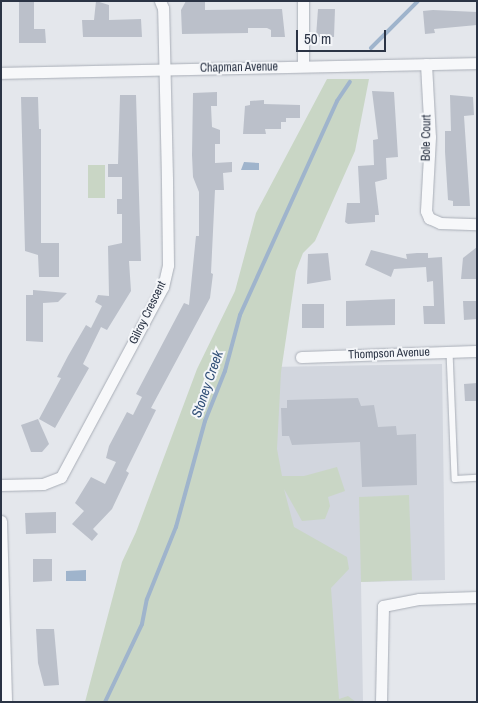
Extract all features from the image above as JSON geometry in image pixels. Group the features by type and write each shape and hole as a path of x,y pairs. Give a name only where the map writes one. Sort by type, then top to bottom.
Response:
{"street":[{"name":"Gilroy Crescent","path":"1,485 43,484 61,477 163,287 168,265 165,70 160,1"},
{"path":"303,1 304,66"},
{"name":"Chapman Avenue","path":"1,73 477,63"},
{"name":"Bole Court","path":"426,64 430,137 426,211 430,218 440,223 477,224"},
{"name":"Thompson Avenue","path":"301,357 477,351"},
{"path":"1,522 6,702"},
{"path":"381,702 383,606 419,599 477,597"}],"lane":[{"path":"450,352 455,479 477,478"}],"shaded area":[{"path":"442,364 445,580 361,582 363,702 181,702 269,367"}],"green space":[{"path":"327,79 369,79 355,151 315,241 303,253 296,271 281,372 277,449 282,476 304,476 337,467 345,491 328,497 330,506 325,519 302,521 284,489 294,527 347,557 349,569 331,588 339,699 348,696 356,702 85,702 122,562 136,532 197,369 235,291 256,213"},
{"path":"88,165 105,165 105,198 88,198"},
{"path":"409,495 412,580 361,582 359,497"}],"water":[{"path":"244,162 259,163 259,170 241,170"},
{"path":"86,570 86,581 66,581 66,571"}],"building":[{"path":"19,1 34,1 34,29 45,29 46,43 19,43"},
{"path":"96,1 109,5 109,20 141,19 142,37 83,37 82,20 94,20"},
{"path":"186,1 205,1 205,10 282,9 285,37 271,37 271,30 267,28 248,28 248,33 182,34 181,10"},
{"path":"318,9 335,9 334,37 316,37"},
{"path":"423,11 477,12 477,25 434,29 435,33 425,34"},
{"path":"372,91 394,92 398,157 386,158 387,179 375,182 379,215 375,215 375,222 348,224 345,222 347,203 360,203 358,166 374,165 373,140 378,139"},
{"path":"217,92 217,106 211,106 212,127 220,130 220,144 215,144 215,163 232,162 232,172 223,173 224,190 215,190 211,273 213,274 210,298 151,408 156,410 126,471 129,473 112,509 93,529 98,534 92,541 72,524 84,511 75,503 91,477 105,484 116,462 106,458 109,446 127,412 133,415 142,397 136,394 184,303 189,305 196,236 199,236 199,192 193,177 192,155 193,93"},
{"path":"120,95 136,95 141,261 129,261 131,291 107,330 101,327 83,364 89,368 55,428 39,419 61,378 57,377 68,356 86,325 91,328 102,306 95,302 98,295 109,296 108,246 122,243 122,214 117,214 117,199 122,199 122,177 108,177 108,164 118,164"},
{"path":"450,95 473,97 474,115 464,116 470,206 453,206 453,201 448,200 445,131 451,131"},
{"path":"21,97 38,97 39,129 41,129 41,243 59,243 59,277 39,277 38,255 25,251"},
{"path":"264,100 264,104 300,105 300,118 286,118 286,122 281,122 281,129 265,129 266,134 243,134 245,106 250,105 250,101"},
{"path":"477,247 477,279 461,279 463,258"},
{"path":"371,250 407,259 406,254 417,253 428,253 428,258 442,257 445,324 424,324 423,306 434,306 433,281 427,282 426,267 394,269 391,277 365,265"},
{"path":"328,253 331,280 307,284 308,254"},
{"path":"33,290 67,293 58,302 43,303 43,342 26,341 26,295 33,295"},
{"path":"395,299 395,325 346,326 346,301"},
{"path":"463,301 477,301 477,319 464,320"},
{"path":"302,304 324,304 324,328 302,328"},
{"path":"477,383 477,401 465,401 464,384"},
{"path":"358,398 361,406 374,405 378,427 396,426 397,435 416,434 417,485 362,487 360,442 292,445 289,436 282,436 281,408 287,408 287,400"},
{"path":"38,419 49,444 42,452 31,452 21,425"},
{"path":"56,512 56,533 26,534 25,513"},
{"path":"33,559 52,559 52,581 33,582"},
{"path":"36,629 54,629 59,685 44,686 38,663"}],"waterway":[{"name":"Stoney Creek","path":"371,48 418,1"},
{"name":"Stoney Creek","path":"105,702 142,624 147,599 176,527 205,421 225,371 240,315 337,101 350,82"}]}
